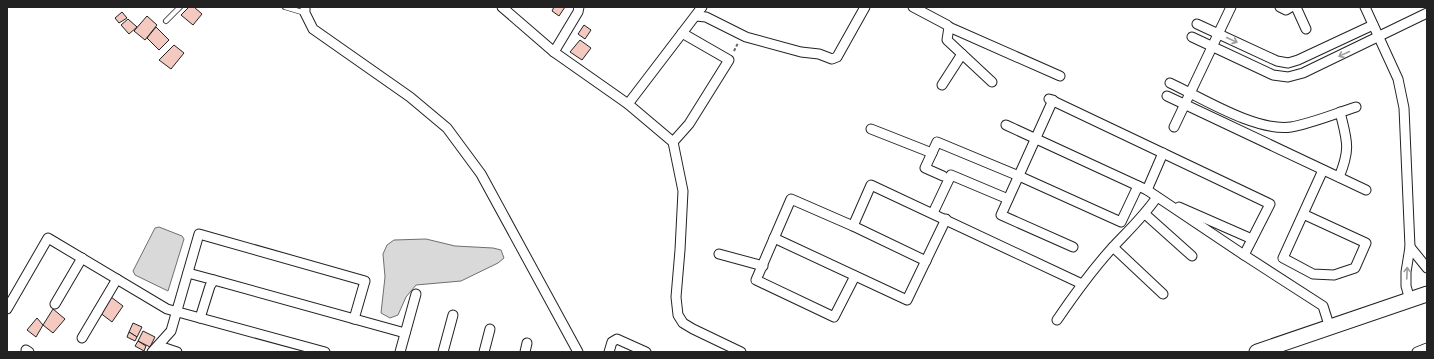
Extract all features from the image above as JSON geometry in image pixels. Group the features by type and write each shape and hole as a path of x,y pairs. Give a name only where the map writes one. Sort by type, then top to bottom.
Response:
{"main road":[{"path":"1257,352 1427,294"}],"street":[{"path":"502,7 554,52 628,104 673,142 683,191 676,297 678,315 682,322 693,329 741,352"},
{"path":"554,52 578,12 579,7"},
{"path":"628,104 702,7"},
{"path":"696,16 706,17 746,38 835,59 865,7"},
{"path":"912,7 942,22 949,28 1060,76"},
{"path":"1174,127 1231,7"},
{"path":"1280,7 1286,10 1291,7"},
{"path":"1296,7 1306,29"},
{"path":"1365,7 1398,78 1404,108 1410,247 1406,272 1406,286 1410,300"},
{"path":"305,10 313,29 410,97 447,128 468,154 511,226 578,352"},
{"path":"1192,37 1273,75 1288,77 1303,73 1379,38 1427,13"},
{"path":"1196,24 1277,61 1288,63 1298,60 1373,25"},
{"path":"949,28 947,40 992,82"},
{"path":"673,142 689,124 729,60 682,33"},
{"path":"942,84 962,54"},
{"path":"1170,83 1245,119 1268,126 1291,127 1356,107"},
{"path":"1167,96 1366,190"},
{"path":"1073,247 1001,215 1036,138 1051,100 1270,204 1244,255"},
{"path":"1339,177 1346,159 1348,145 1340,112"},
{"path":"1006,125 1147,190 1323,306 1330,328"},
{"path":"871,129 932,153"},
{"path":"943,176 925,168 937,142 1019,176 1121,222 1138,186"},
{"path":"1147,190 1163,152"},
{"path":"1303,214 1366,243 1354,268 1334,275 1313,274 1283,258 1303,214 1323,170"},
{"path":"933,214 951,175 1008,199"},
{"path":"853,226 871,185 1082,284"},
{"path":"1157,197 1252,239"},
{"path":"1057,320 1082,284 1113,247 1145,214 1157,197"},
{"path":"855,276 834,317 756,280 791,199 853,226 926,261"},
{"path":"1145,214 1192,256"},
{"path":"774,238 907,300 946,219"},
{"path":"156,349 171,331 199,234 365,281 354,319"},
{"path":"7,309 48,238 167,308 326,352"},
{"path":"1113,247 1163,294"},
{"path":"1410,247 1427,268"},
{"path":"719,254 762,266"},
{"path":"55,304 82,258"},
{"path":"188,273 405,333"},
{"path":"82,338 117,279"},
{"path":"200,318 210,286 214,280"},
{"path":"400,352 416,294"},
{"path":"443,352 453,316"},
{"path":"484,352 490,330"},
{"path":"609,352 612,342 617,339 646,352"},
{"path":"1417,352 1427,348"},
{"path":"156,349 177,352"}],"lane":[{"path":"166,21 180,7"},
{"path":"285,7 305,10"}],"path":[{"path":"729,60 741,38 746,38"}],"shaded area":[{"path":"159,227 182,236 184,239 168,291 135,275 133,271 155,228"},
{"path":"426,239 455,246 493,248 501,250 504,258 498,263 461,281 416,285 406,297 398,315 390,318 381,313 385,277 383,254 387,245 394,240"}],"building":[{"path":"189,7 194,7 202,14 193,25 181,15"},
{"path":"554,7 565,7 559,16 552,11"},
{"path":"122,12 127,18 119,23 115,18"},
{"path":"147,16 157,25 145,40 134,31"},
{"path":"128,19 137,27 129,34 121,25"},
{"path":"584,25 591,30 585,39 578,34"},
{"path":"156,27 169,40 159,50 147,38"},
{"path":"580,40 591,48 582,60 570,52"},
{"path":"174,45 184,53 171,69 159,60"},
{"path":"111,297 123,306 112,322 99,312"},
{"path":"53,309 65,319 53,333 43,325"},
{"path":"37,318 43,325 36,337 27,330"},
{"path":"133,323 142,327 137,337 129,332"},
{"path":"143,331 155,337 150,347 138,341"},
{"path":"129,332 137,337 135,341 127,337"},
{"path":"138,341 146,346 144,351 135,346"}]}
